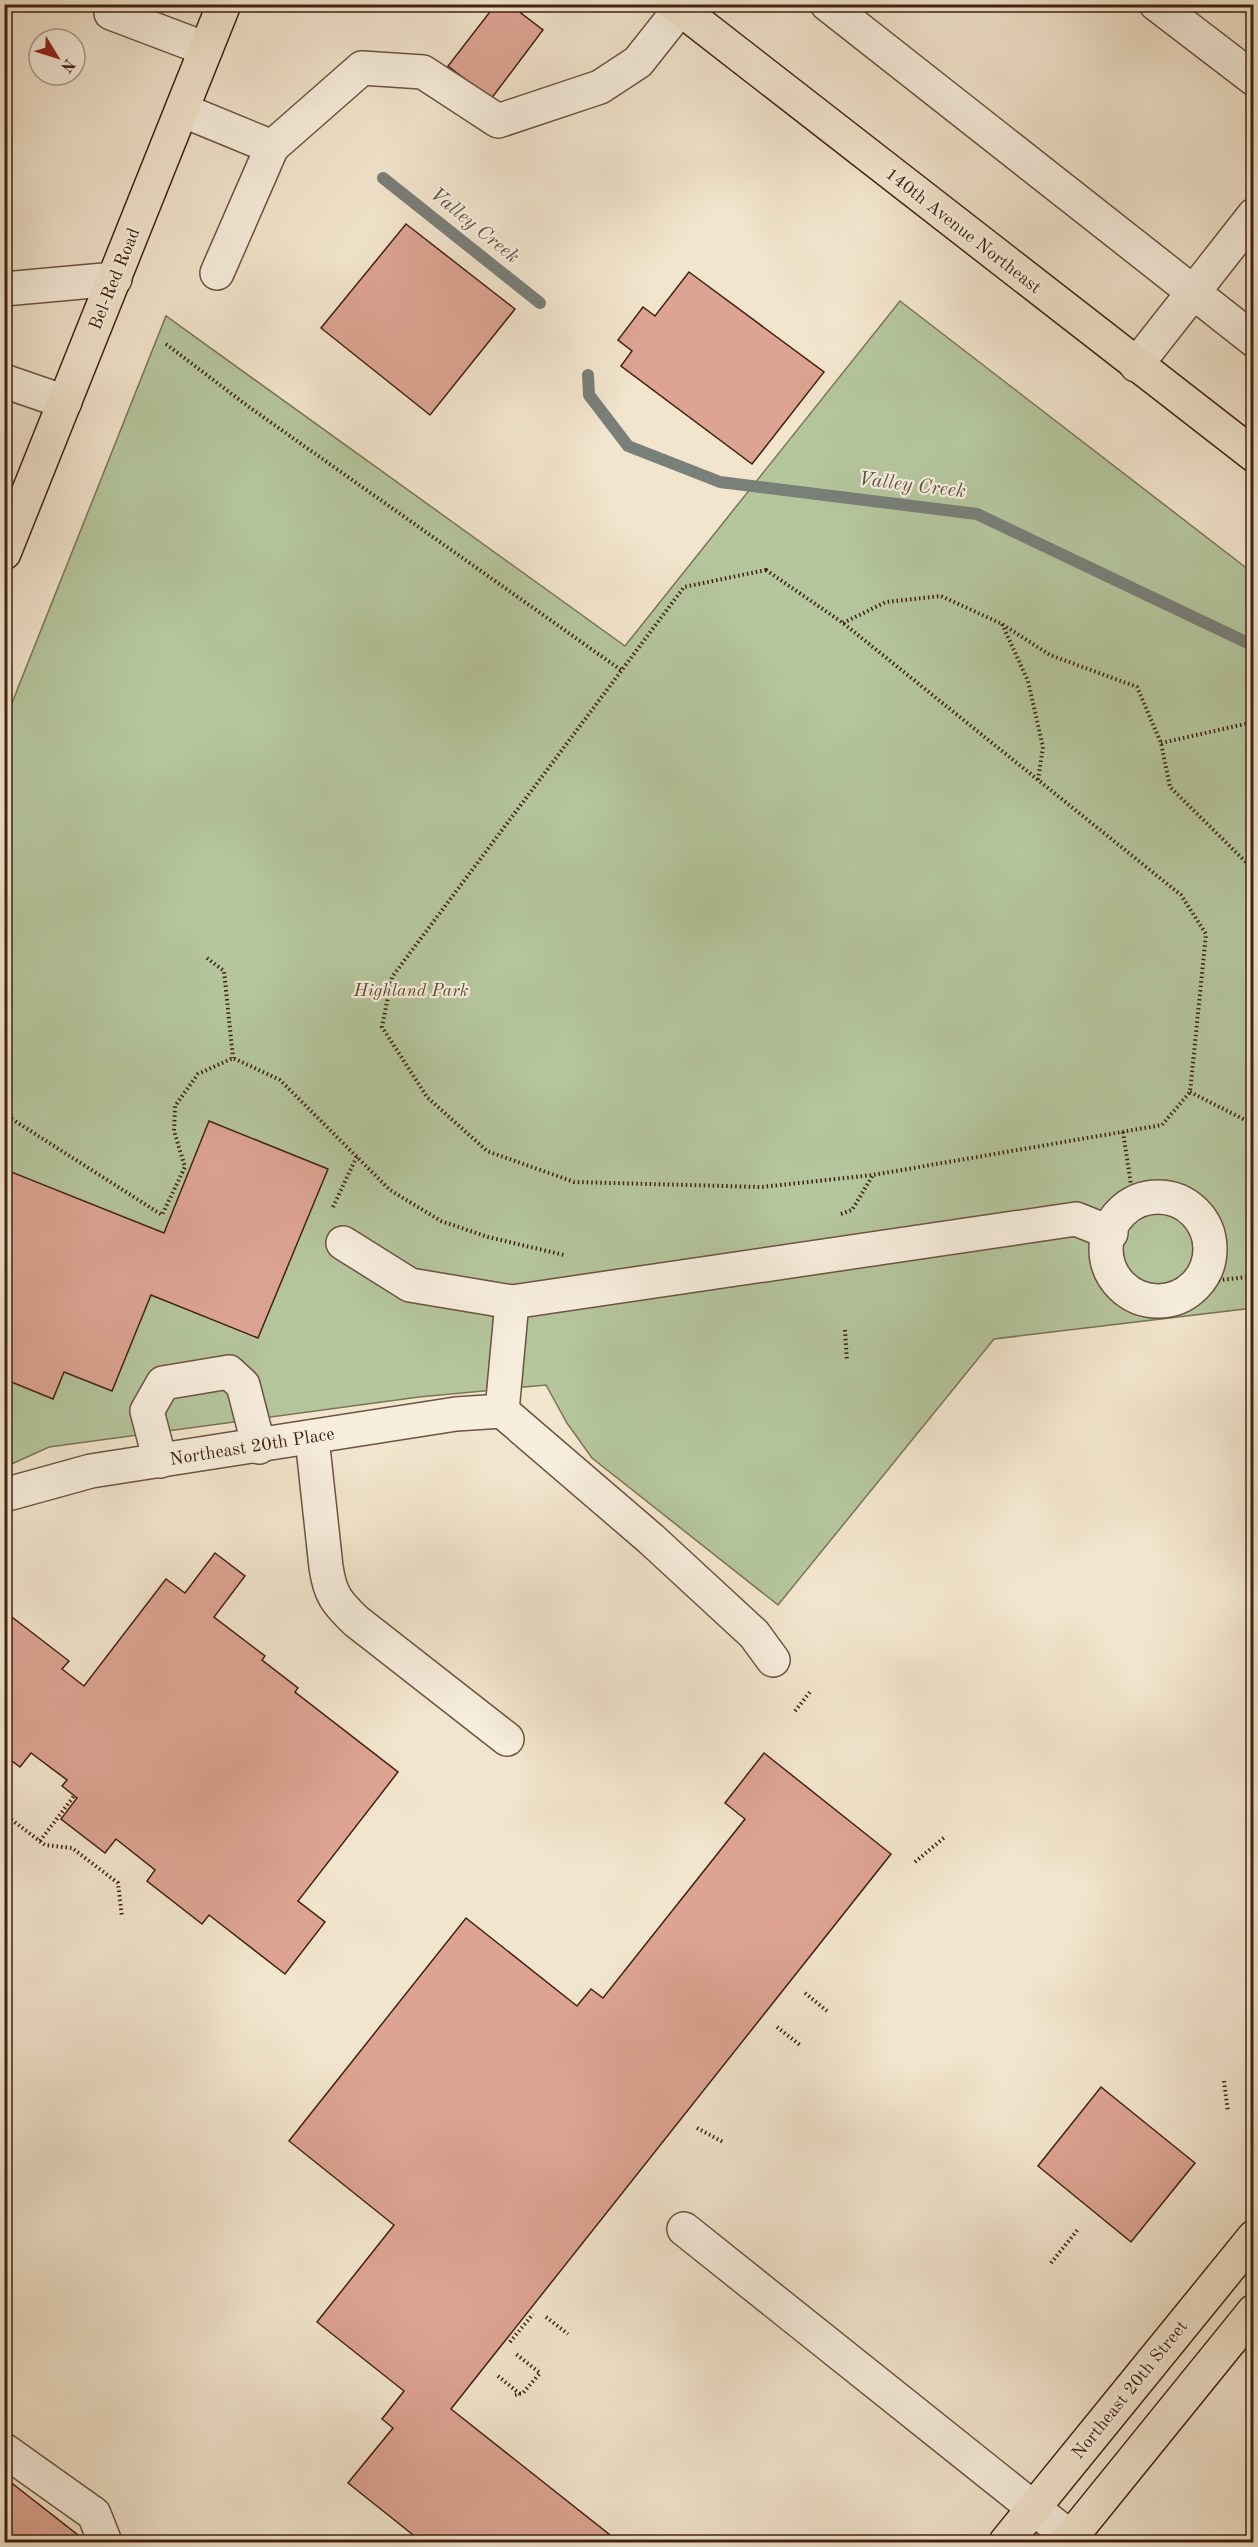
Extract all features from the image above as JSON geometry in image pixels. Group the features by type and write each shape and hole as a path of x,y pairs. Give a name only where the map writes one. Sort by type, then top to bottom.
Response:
{"main road":[{"name":"Bel-Red Road","path":"4,553 224,4"},
{"name":"140th Avenue Northeast","path":"677,7 1254,456"},
{"name":"Northeast 20th Street","path":"1006,2542 1254,2237"},
{"path":"1072,2541 1254,2311"}],"street":[{"path":"827,4 1254,340"},
{"path":"1156,4 1254,79"},
{"path":"217,273 272,147 362,68 423,72 498,121 600,87 638,62 677,7"},
{"path":"111,14 206,49"},
{"path":"182,110 272,147"},
{"path":"1136,365 1254,215"},
{"path":"4,289 115,279"},
{"path":"4,381 65,402"},
{"path":"1163,1197 1180,1202 1194,1212 1204,1226 1209,1242 1209,1260 1196,1283 1191,1289 1177,1297 1160,1302 1143,1299 1128,1292 1116,1280 1108,1265 1105,1248 1117,1217 1129,1205 1145,1198 1163,1197"},
{"path":"343,1243 410,1285 512,1302 1076,1219 1111,1233"},
{"path":"512,1302 502,1411 651,1539 754,1634 773,1660"},
{"path":"160,1461 147,1411 162,1383 230,1372 243,1385 259,1447"},
{"name":"Northeast 20th Place","path":"4,1495 91,1471 259,1447 456,1414 502,1411"},
{"path":"312,1438 328,1584 335,1601 356,1621 507,1739"},
{"path":"684,2229 1072,2541"},
{"path":"4,2450 94,2514 105,2542"}],"path":[{"path":"166,344 249,407 621,670"},
{"path":"766,570 843,623 1181,895 1206,934 1190,1092 1162,1125 873,1175 762,1187 574,1182 487,1151 427,1097 382,1027 392,977 684,587 766,570"},
{"path":"843,623 886,602 941,596 1002,624 1050,655 1137,687 1161,743 1170,787 1254,870"},
{"path":"1002,624 1028,681 1036,714 1043,747 1038,780"},
{"path":"1161,743 1254,722"},
{"path":"207,958 224,971 232,1058"},
{"path":"4,1114 162,1215 185,1167 174,1131 175,1106 198,1074 232,1058 280,1080 390,1190 441,1221 488,1238 568,1256"},
{"path":"1190,1092 1247,1121 1254,1128"},
{"path":"1122,1132 1131,1185"},
{"path":"331,1214 357,1156"},
{"path":"835,1216 852,1210 873,1175"},
{"path":"1196,1283 1254,1276"},
{"path":"845,1330 847,1361"},
{"path":"795,1711 810,1692"},
{"path":"40,1841 74,1796"},
{"path":"4,1814 45,1845 72,1848 118,1883 122,1917"},
{"path":"915,1862 946,1836"},
{"path":"805,1993 827,2011"},
{"path":"777,2027 800,2045"},
{"path":"1224,2081 1228,2112"},
{"path":"697,2128 723,2142"},
{"path":"1052,2263 1079,2228"},
{"path":"510,2342 533,2314"},
{"path":"546,2317 568,2334"},
{"path":"498,2376 518,2395 540,2373 516,2354"}],"green space":[{"name":"Highland Park","path":"900,301 1253,573 1253,1308 994,1339 778,1605 592,1458 567,1423 546,1385 419,1397 49,1447 5,1467 4,723 166,316 625,646"}],"building":[{"path":"496,4 509,4 543,30 491,99 448,66"},
{"path":"406,224 515,309 430,415 321,328"},
{"path":"689,272 824,372 752,464 621,366 632,351 618,340 643,307 655,316"},
{"path":"209,1121 328,1169 258,1338 151,1295 112,1391 64,1372 53,1399 4,1379 4,1169 164,1233"},
{"path":"215,1553 245,1576 214,1617 265,1656 262,1660 298,1688 295,1692 398,1772 298,1901 325,1922 285,1974 209,1915 202,1924 147,1881 155,1870 116,1839 105,1853 61,1819 77,1798 62,1786 67,1780 31,1753 20,1767 4,1755 4,1611 69,1661 62,1669 84,1686 166,1579 185,1593"},
{"path":"764,1753 891,1854 451,2409 619,2542 422,2542 348,2483 393,2428 382,2419 404,2391 317,2322 394,2225 289,2141 466,1918 577,2006 591,1989 603,1998 745,1819 725,1803"},
{"path":"1101,2087 1195,2163 1131,2242 1038,2166"},
{"path":"4,2477 87,2542 4,2542"}],"waterway":[{"name":"Valley Creek","path":"383,178 540,303"},
{"name":"Valley Creek","path":"588,375 589,395 628,446 720,482 977,514 1254,646"}]}
